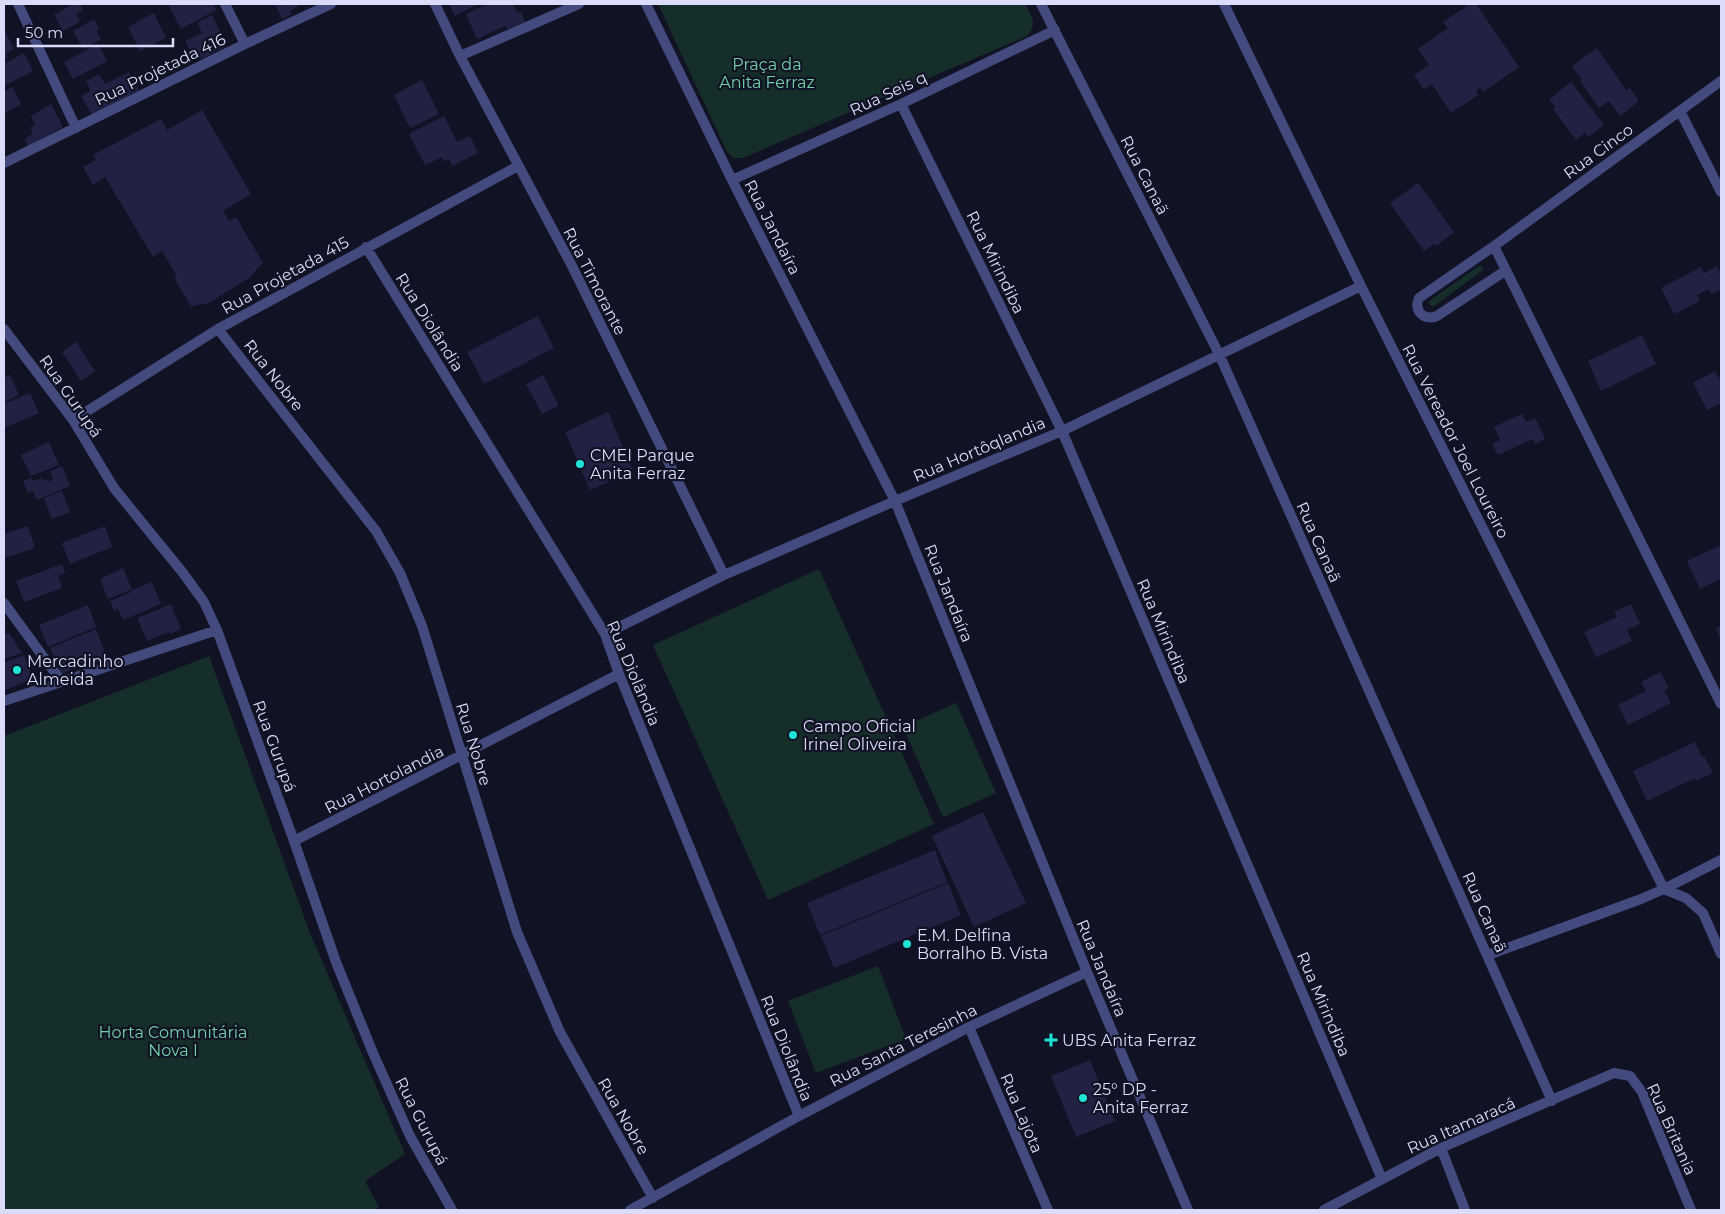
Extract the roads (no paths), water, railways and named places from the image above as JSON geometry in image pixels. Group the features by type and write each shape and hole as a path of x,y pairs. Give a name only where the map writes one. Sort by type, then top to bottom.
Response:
{"street":[{"path":"18,4 76,128"},
{"path":"225,4 244,44"},
{"name":"Rua Projetada 416","path":"4,163 244,44 331,4"},
{"name":"Rua Timorante","path":"435,4 460,56 571,264 724,575"},
{"path":"460,56 579,4"},
{"name":"Rua Jandaíra","path":"646,4 732,180 895,501 1087,972 1188,1210"},
{"name":"Rua Canaã","path":"1041,4 1219,354 1552,1101"},
{"name":"Rua Vereador Joel Loureiro","path":"1224,4 1361,286 1664,889"},
{"name":"Rua Seis q","path":"732,180 901,104 1055,30"},
{"name":"Rua Cinco","path":"1505,271 1433,318 1424,317 1418,310 1417,302 1419,298 1494,246 1721,81"},
{"name":"Rua Mirindiba","path":"901,104 1062,431 1382,1179"},
{"path":"1680,111 1721,192"},
{"name":"Rua Projetada 415","path":"72,420 218,329 518,166"},
{"path":"1494,246 1720,699"},
{"name":"Rua Diolândia","path":"366,247 605,634 619,674 799,1116"},
{"name":"Rua Hortôqlandia","path":"605,634 724,575 1062,431 1361,286"},
{"name":"Rua Gurupá","path":"4,329 72,420 114,488 204,602 217,630 336,962 373,1054 410,1136 452,1210"},
{"name":"Rua Nobre","path":"218,329 376,531 400,573 422,626 517,932 560,1032 653,1198"},
{"path":"4,603 61,681"},
{"path":"4,701 217,630"},
{"name":"Rua Hortolandia","path":"294,841 619,674"},
{"path":"1488,955 1664,889 1721,860"},
{"path":"1664,889 1686,898 1703,913 1721,954"},
{"name":"Rua Santa Teresinha","path":"630,1210 799,1116 969,1027 1087,972"},
{"name":"Rua Lajota","path":"969,1027 1048,1210"},
{"name":"Rua Itamaracá","path":"1324,1210 1441,1148 1614,1073"},
{"name":"Rua Britania","path":"1614,1073 1630,1076 1642,1092 1691,1210"},
{"path":"1441,1148 1465,1210"}],"place":[{"name":"CMEI Parque Anita Ferraz","path":"580,464"},
{"name":"Mercadinho Almeida","path":"17,670"},
{"name":"Campo Oficial Irinel Oliveira","path":"793,735"},
{"name":"E.M. Delfina Borralho B. Vista","path":"907,944"},
{"name":"UBS Anita Ferraz","path":"1051,1040"},
{"name":"25° DP - Anita Ferraz","path":"1083,1098"}],"park label":[{"name":"Praça da Anita Ferraz","path":"767,73"},
{"name":"Horta Comunitária Nova I","path":"173,1041"}]}
